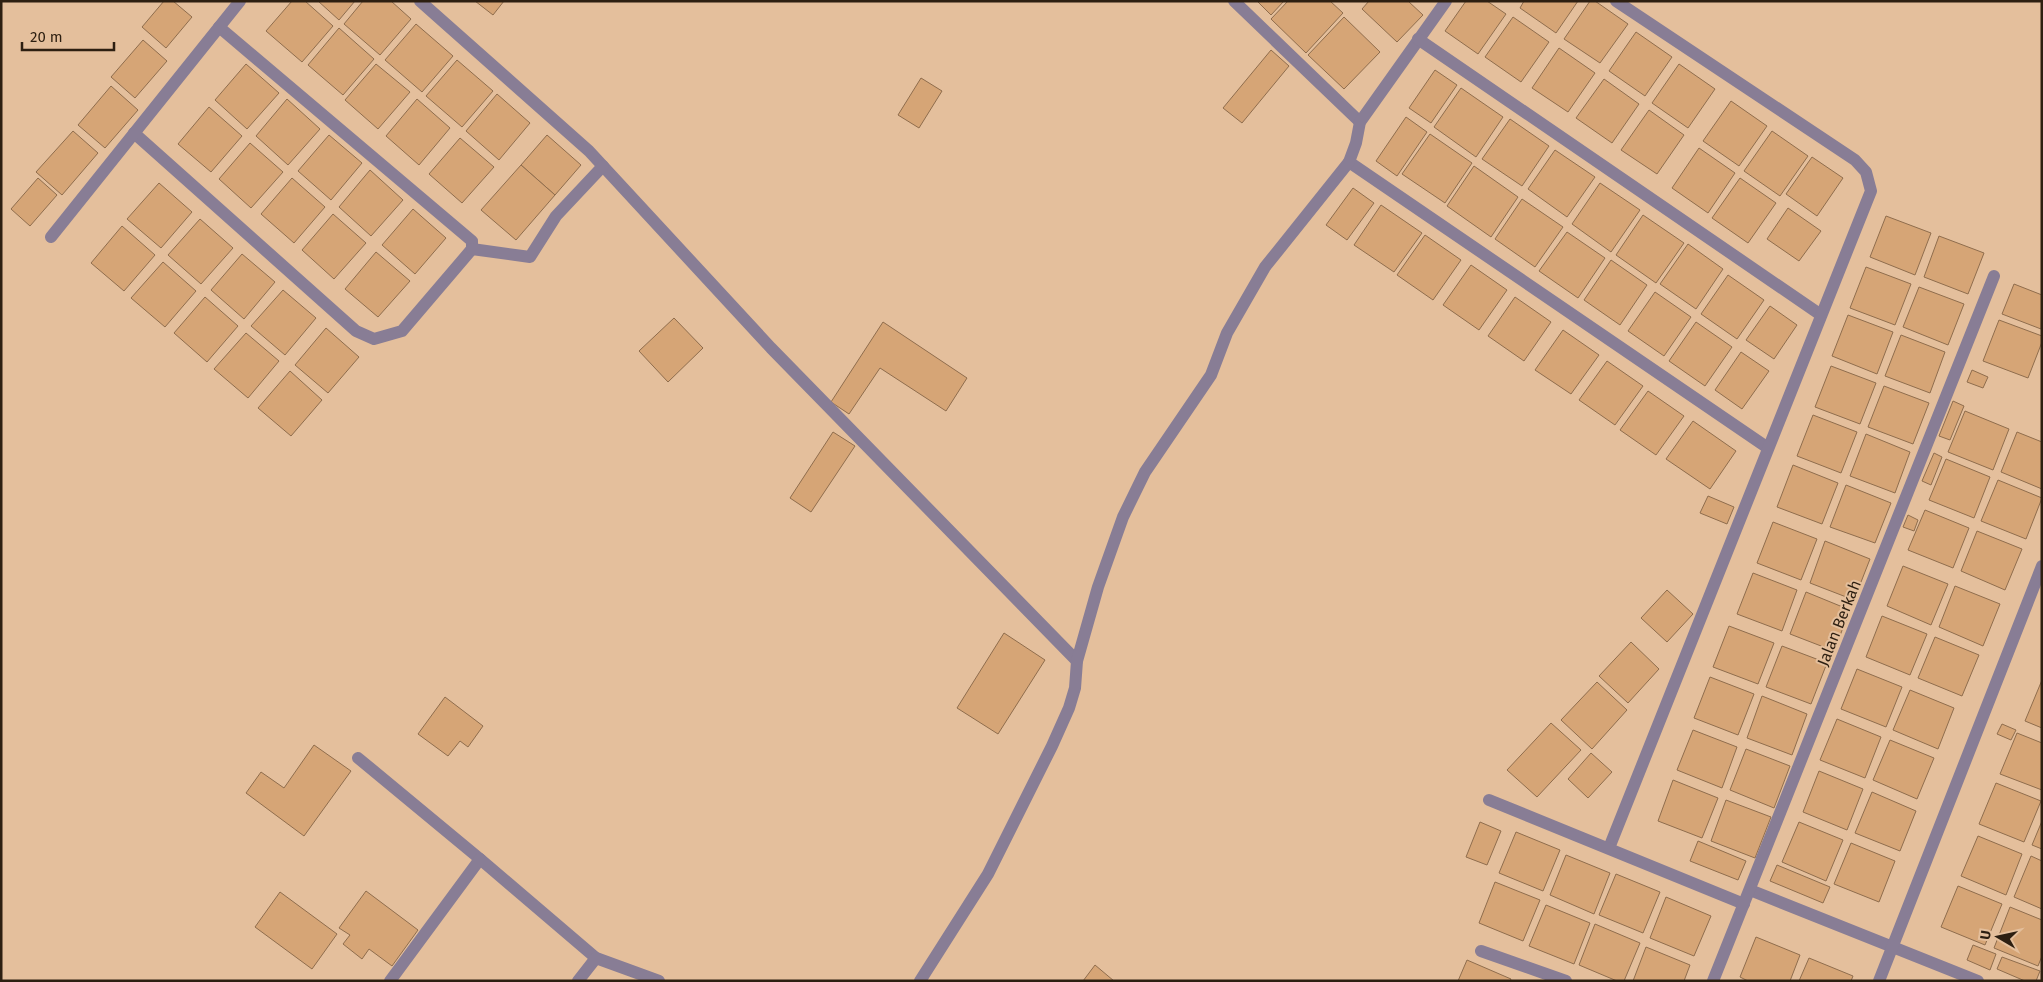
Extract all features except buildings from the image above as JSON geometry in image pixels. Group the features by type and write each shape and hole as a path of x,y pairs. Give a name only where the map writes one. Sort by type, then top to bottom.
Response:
{"street":[{"path":"50,237 240,1"},
{"path":"1234,1 1360,122"},
{"path":"1610,848 1871,191 1866,172 1855,160 1616,1"},
{"path":"920,981 988,874 1069,708 1075,688 1077,661 1098,587 1123,517 1145,472 1211,375 1227,333 1265,267 1349,162 1356,143 1360,122 1441,3"},
{"path":"428,4 589,151 771,348 1077,661"},
{"path":"134,133 356,331 374,338 402,331 472,249 472,241 219,27"},
{"path":"1418,39 1821,316"},
{"path":"1349,162 1768,448"},
{"path":"472,249 530,257 556,216 603,166"},
{"name":"Jalan Berkah","path":"1713,981 1994,276"},
{"path":"1879,981 2042,566"},
{"path":"358,758 596,958 659,981"},
{"path":"1489,800 1744,904"},
{"path":"390,981 480,860"},
{"path":"1750,890 1978,981"},
{"path":"1481,951 1566,981"},
{"path":"578,981 596,958"}]}
